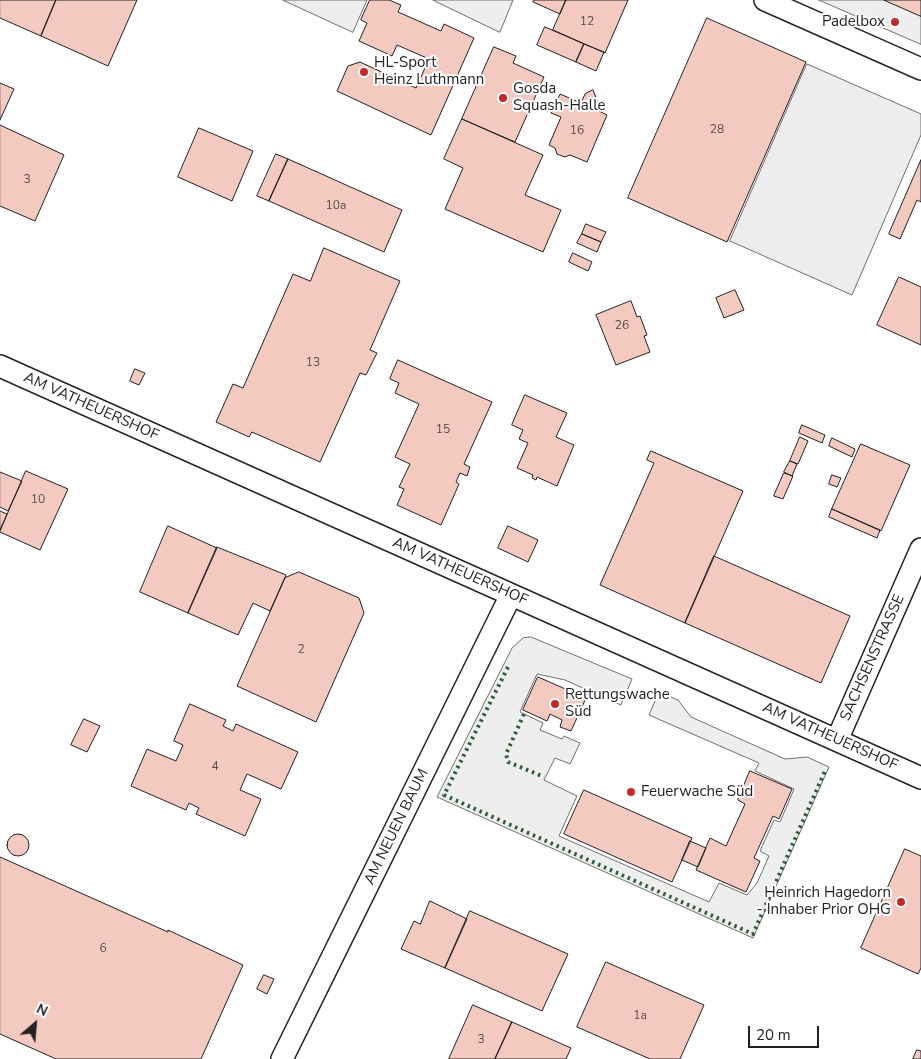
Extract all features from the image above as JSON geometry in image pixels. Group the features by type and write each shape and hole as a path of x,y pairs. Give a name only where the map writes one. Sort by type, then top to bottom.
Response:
{"street":[{"path":"765,0 921,70"},
{"name":"AM VATHEUERSHOF","path":"0,366 921,778"},
{"name":"SACHSENSTRASSE","path":"837,740 921,549"},
{"name":"AM NEUEN BAUM","path":"282,1059 511,595"}],"shaded area":[{"path":"283,0 367,0 353,32"},
{"path":"433,0 513,0 500,32"},
{"name":"Padelbox","path":"819,0 921,0 921,44"},
{"path":"807,64 921,114 921,135 852,295 730,241"},
{"path":"531,637 632,679 621,705 565,680 537,674 520,712 543,723 540,730 562,739 564,736 580,743 570,764 555,758 544,780 577,796 559,836 709,902 719,883 747,895 757,883 769,856 760,851 774,820 780,822 794,789 755,771 759,763 649,715 659,692 678,700 691,717 785,759 807,757 829,767 753,938 437,797 512,648 523,638"}],"building":[{"path":"0,0 56,0 41,36 0,18"},
{"path":"56,0 137,0 108,66 41,36"},
{"name":"HL-Sport Heinz Luthmann","path":"370,0 389,0 401,5 398,12 441,31 444,24 474,38 431,135 337,91 348,66 360,62 416,88 429,59 397,45 392,56 359,41 367,23 361,20"},
{"path":"534,0 566,0 560,14 533,2"},
{"path":"566,0 628,0 605,53 553,30"},
{"path":"884,0 921,0 921,16"},
{"path":"707,18 806,62 727,242 628,198"},
{"path":"545,27 584,44 576,62 537,45"},
{"path":"584,44 604,52 596,71 576,62"},
{"name":"Gosda Squash-Halle","path":"494,47 516,56 513,63 544,77 515,142 462,119"},
{"path":"0,83 14,89 0,120"},
{"path":"593,90 600,108 599,111 607,115 587,162 570,155 565,157 557,154 555,148 549,145 561,117 551,113 560,94 581,103 585,94"},
{"path":"462,119 543,155 525,195 561,210 543,252 445,209 463,168 444,159"},
{"path":"0,125 64,155 35,221 0,206"},
{"path":"199,128 253,151 232,201 178,177"},
{"path":"276,154 288,159 269,201 257,196"},
{"path":"288,159 402,210 384,252 269,201"},
{"path":"921,160 921,202 917,200 900,239 889,234"},
{"path":"586,224 606,232 601,242 582,234"},
{"path":"582,234 601,242 597,252 577,243"},
{"path":"324,248 400,281 370,350 377,353 366,375 360,373 320,462 252,432 249,437 216,422 233,384 243,388 293,274 310,281"},
{"path":"573,253 592,262 588,271 569,262"},
{"path":"899,277 921,287 921,345 877,325"},
{"path":"735,290 744,310 724,318 716,298"},
{"path":"631,301 637,317 640,316 647,335 644,336 650,352 616,365 596,315"},
{"path":"398,360 492,402 464,464 470,467 467,476 460,473 456,482 459,484 441,525 397,505 404,489 399,487 410,464 395,457 419,404 395,393 399,383 390,379"},
{"path":"135,369 145,373 139,385 130,381"},
{"path":"525,395 567,413 556,437 574,445 557,486 537,477 536,480 532,478 533,475 517,468 528,443 519,439 523,430 512,425"},
{"path":"802,425 825,435 822,443 799,433"},
{"path":"800,437 808,441 798,464 790,461"},
{"path":"832,438 855,449 852,457 829,446"},
{"path":"861,444 910,465 881,531 832,509"},
{"path":"651,451 743,491 685,623 600,585 654,463 647,460"},
{"path":"790,461 797,464 792,476 784,472"},
{"path":"26,471 68,489 40,550 0,532"},
{"path":"0,472 22,481 8,511 0,507"},
{"path":"784,473 793,476 783,499 774,496"},
{"path":"832,475 841,478 837,487 829,484"},
{"path":"832,509 880,530 877,538 829,517"},
{"path":"0,511 7,514 0,530"},
{"path":"168,526 217,548 188,613 140,592"},
{"path":"508,526 538,540 528,562 498,548"},
{"path":"217,547 286,575 270,611 253,603 238,635 188,613"},
{"path":"714,556 850,616 821,683 685,623"},
{"path":"299,572 359,598 364,613 316,722 237,686 285,578"},
{"name":"Rettungswache Süd","path":"538,677 586,698 571,731 560,727 562,720 550,714 547,721 523,710"},
{"path":"190,704 226,720 223,726 233,731 236,724 298,752 281,789 247,774 240,790 261,799 245,836 196,814 199,808 189,803 186,810 131,786 147,749 176,761 183,745 174,741"},
{"path":"84,719 100,726 87,752 71,745"},
{"path":"750,771 792,789 779,819 773,816 754,858 760,861 746,892 696,870 710,838 726,846 745,804 738,800"},
{"path":"584,790 692,838 672,882 564,834"},
{"path":"18,834 26,837 29,845 26,853 18,856 10,853 7,845 10,837"},
{"path":"690,841 706,848 698,867 682,860"},
{"name":"Heinrich Hagedorn - Inhaber Prior OHG","path":"905,849 921,856 921,968 918,974 861,948"},
{"path":"0,857 168,932 168,930 243,965 201,1059 56,1059 0,1034"},
{"path":"430,901 467,919 445,968 401,949 414,921 420,924"},
{"path":"470,911 568,954 542,1011 445,968"},
{"path":"606,962 704,1005 680,1059 650,1059 577,1027"},
{"path":"264,975 274,979 267,994 257,989"},
{"path":"473,1005 512,1022 495,1059 449,1059"},
{"path":"512,1022 571,1048 566,1059 495,1059"},
{"path":"917,1050 921,1051 921,1059 913,1059"}],"hedge":[{"path":"508,667 444,795 753,934 825,771"},
{"path":"524,714 506,754 508,762 544,777"}],"place":[{"name":"Padelbox","path":"895,22"},
{"name":"HL-Sport Heinz Luthmann","path":"364,72"},
{"name":"Gosda Squash-Halle","path":"503,98"},
{"name":"Rettungswache Süd","path":"555,704"},
{"name":"Feuerwache Süd","path":"631,792"},
{"name":"Heinrich Hagedorn - Inhaber Prior OHG","path":"901,902"}]}
